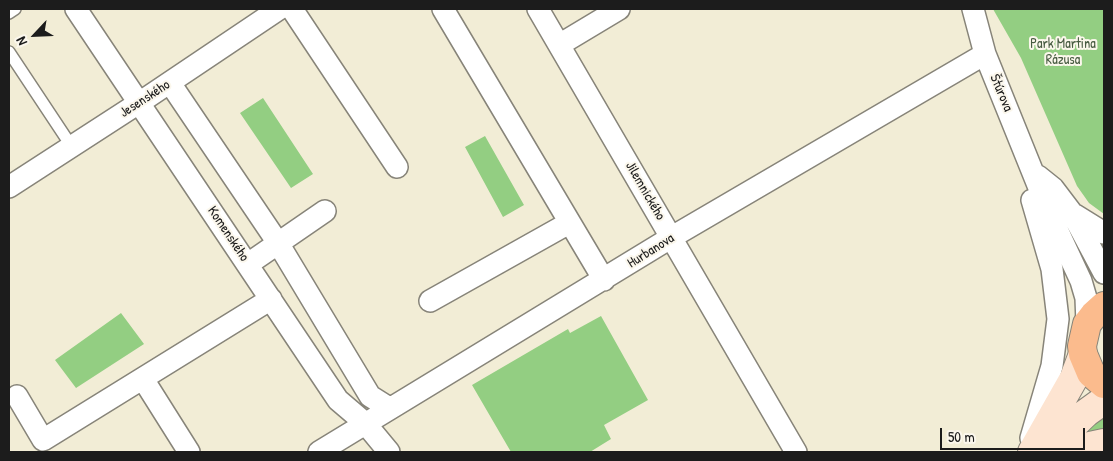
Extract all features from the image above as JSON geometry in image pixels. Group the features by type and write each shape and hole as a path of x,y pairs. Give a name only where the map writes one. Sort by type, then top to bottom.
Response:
{"main road":[{"path":"1032,452 1074,378 1083,354 1083,335 1096,315"},
{"path":"1083,354 1091,373 1104,384"},
{"path":"1045,452 1086,413 1104,400"},
{"path":"1062,452 1104,443"}],"street":[{"name":"Komenského","path":"76,9 338,400 365,422 389,452"},
{"name":"Jesenského","path":"9,186 139,104 279,9"},
{"path":"292,9 397,167"},
{"path":"443,9 604,280"},
{"name":"Jilemnického","path":"538,9 796,452"},
{"path":"559,45 619,9"},
{"name":"Štúrova","path":"973,9 985,54 1036,175 1048,210 1081,281 1086,298 1096,315"},
{"name":"Hurbanova","path":"319,452 365,422 604,280 672,237 985,54"},
{"path":"170,83 278,244 370,396 389,408"},
{"path":"1027,452 1052,366 1058,319 1052,269 1032,198 1036,175"},
{"name":"Štúrova","path":"1036,175 1053,188 1072,213 1104,273"},
{"path":"248,264 324,211"},
{"path":"1072,213 1104,233"},
{"path":"430,301 570,222"},
{"path":"13,402 47,446 143,379 271,299"},
{"path":"143,379 189,452"}],"lane":[{"path":"9,13 15,9"},
{"path":"9,52 72,147"}],"green space":[{"name":"Park Martina Rázusa","path":"993,9 1104,9 1104,214 1089,203 1077,186 1021,58"},
{"path":"263,98 313,174 291,188 240,113"},
{"path":"485,136 524,205 503,217 465,147"},
{"path":"121,313 144,344 76,388 55,360"},
{"path":"601,316 648,400 604,425 611,439 590,452 511,452 472,385 568,329 570,333"},
{"path":"1104,406 1104,430 1086,433 1083,431"}]}
